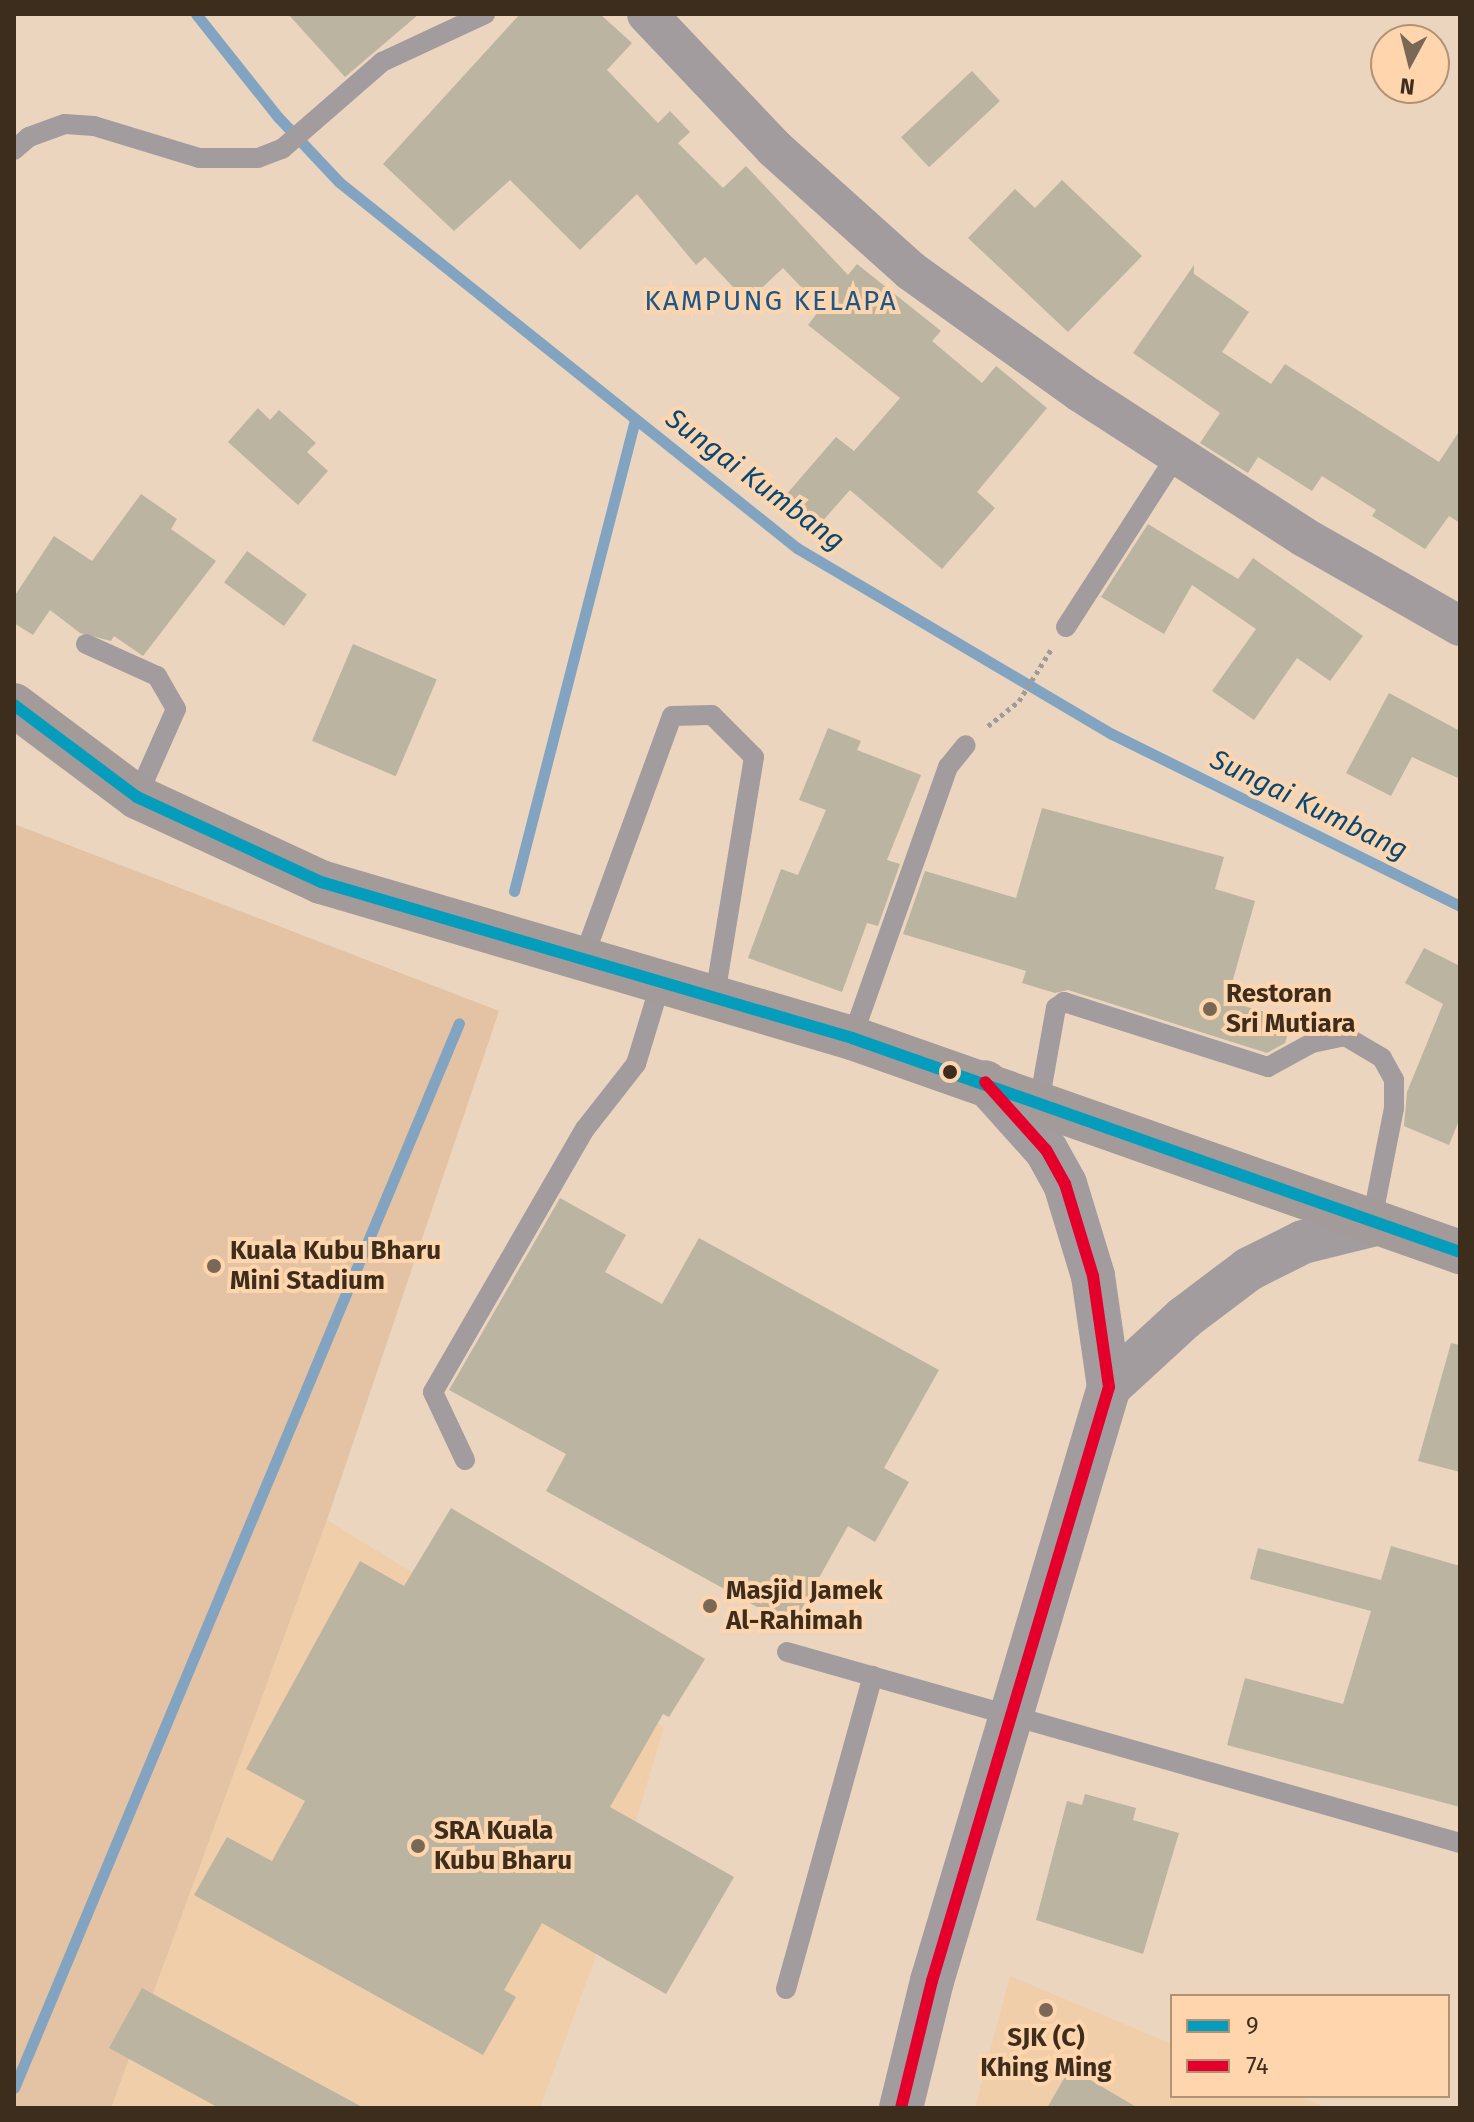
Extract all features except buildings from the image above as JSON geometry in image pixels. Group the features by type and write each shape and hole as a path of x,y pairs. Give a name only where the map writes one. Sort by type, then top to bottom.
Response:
{"main road":[{"path":"14,705 137,797 321,882 660,985 852,1038 985,1082 1371,1225 1460,1252"}],"street":[{"path":"647,14 775,149 911,271 1177,455 1304,537 1460,626"},
{"path":"901,2108 932,1981 1015,1716 1109,1387 1093,1276 1065,1184 1046,1150 985,1082"},
{"path":"1109,1387 1184,1318 1249,1269 1303,1242 1371,1225"}],"lane":[{"path":"14,150 29,137 65,124 94,126 199,158 258,158 282,149 382,62 485,14"},
{"path":"1066,627 1177,455"},
{"path":"86,644 157,676 176,709 137,797"},
{"path":"582,962 672,716 712,715 754,757 714,1000"},
{"path":"852,1038 948,767 966,745"},
{"path":"465,1460 433,1392 585,1129 636,1064 660,985"},
{"path":"1039,1103 1056,1008 1064,1002 1268,1067 1312,1043 1345,1036 1382,1058 1394,1080 1394,1108 1371,1225"},
{"path":"787,1652 1460,1843"},
{"path":"786,1989 873,1676"}],"path":[{"path":"966,745 1019,701 1066,627"}],"shaded area":[{"name":"Kuala Kubu Bharu Mini Stadium","path":"14,824 499,1011 327,1520 111,2108 14,2108"},
{"name":"SRA Kuala Kubu Bharu","path":"327,1520 664,1727 593,1964 540,2108 111,2108"},
{"name":"SJK (C) Khing Ming","path":"1010,1976 1170,2043 1170,2098 1303,2098 1327,2108 975,2108"}],"waterway":[{"name":"Sungai Kumbang","path":"196,14 278,117 339,182 797,548 1112,734 1460,906"},
{"path":"514,891 634,423"},
{"path":"14,2088 459,1023"}],"transit line":[{"name":"9","path":"14,705 137,797 321,882 852,1038 1460,1252"},
{"name":"74","path":"901,2108 932,1981 1109,1387 1093,1276 1065,1184 1046,1150 985,1082"}],"place":[{"name":"Restoran Sri Mutiara","path":"1210,1009"},
{"name":"Kuala Kubu Bharu Mini Stadium","path":"214,1266"},
{"name":"Masjid Jamek Al-Rahimah","path":"710,1606"},
{"name":"SRA Kuala Kubu Bharu","path":"418,1846"},
{"name":"SJK (C) Khing Ming","path":"1046,2010"}],"district":[{"name":"KAMPUNG KELAPA","path":"771,301"}]}
